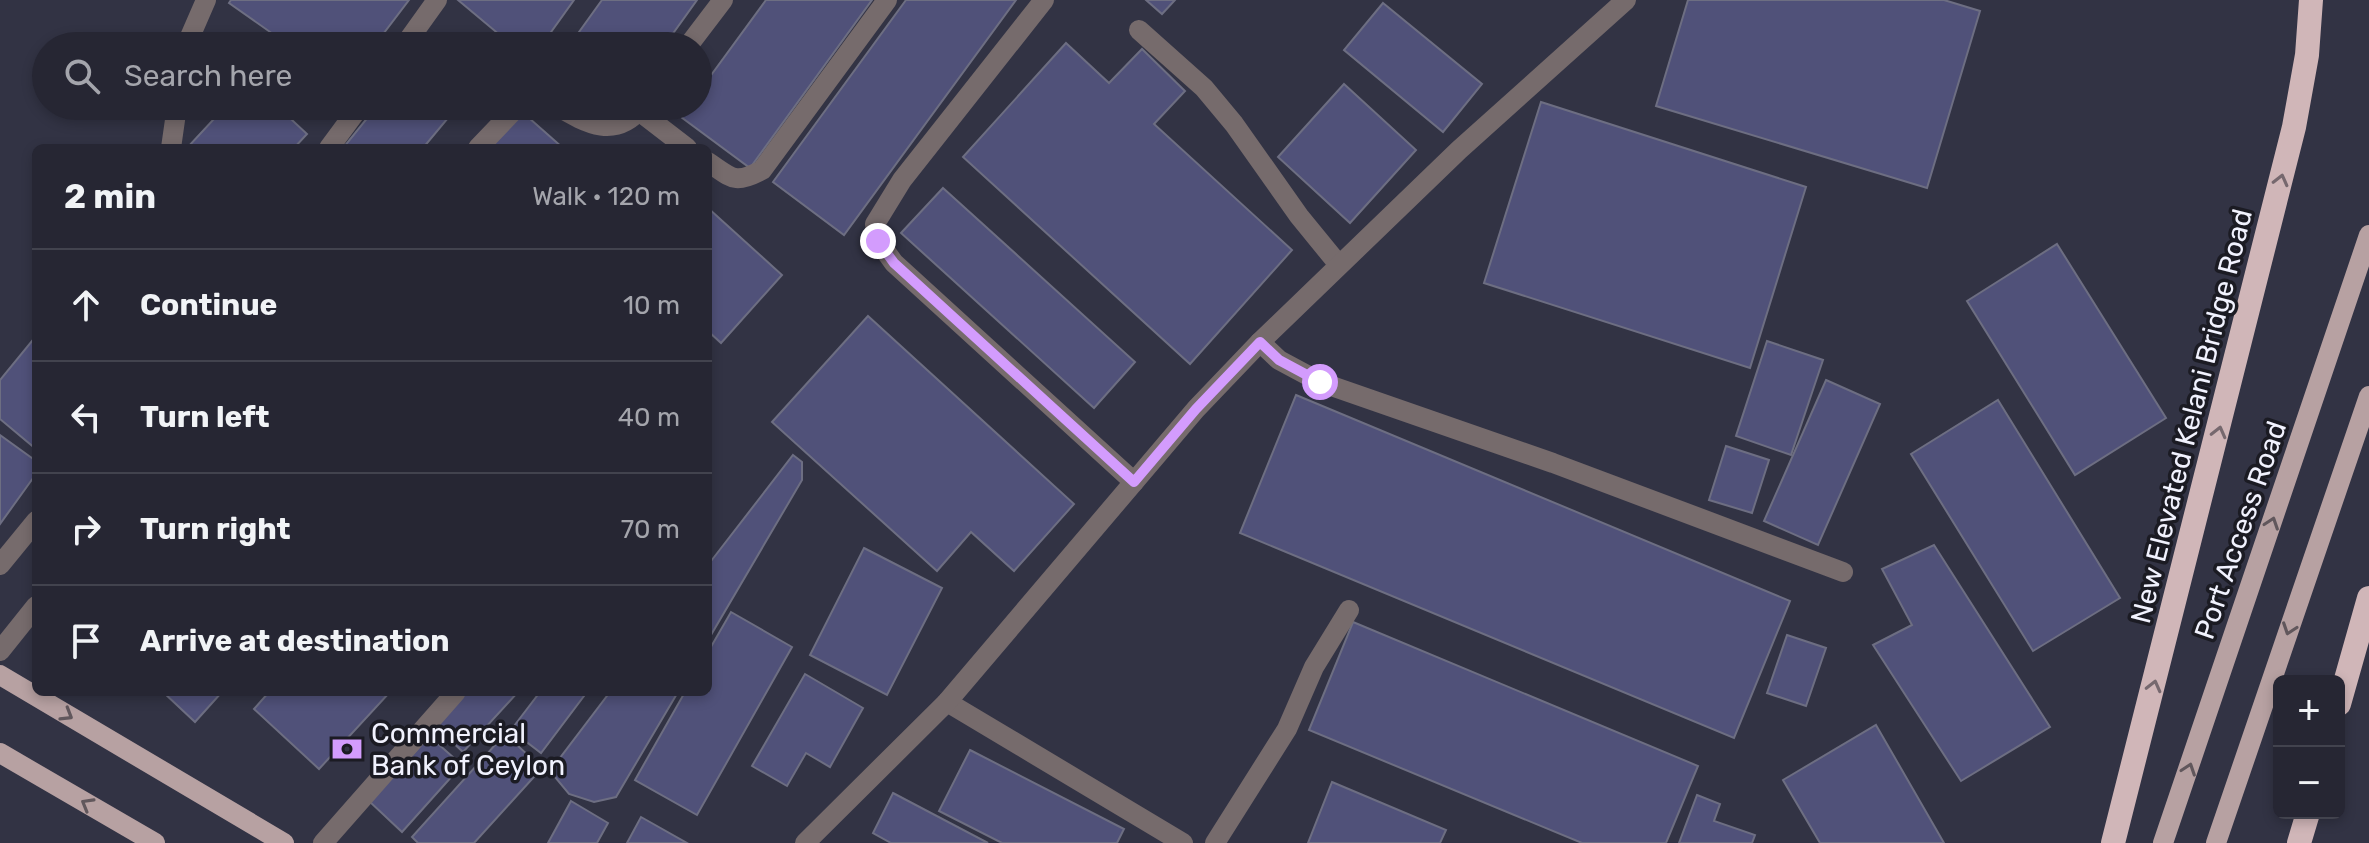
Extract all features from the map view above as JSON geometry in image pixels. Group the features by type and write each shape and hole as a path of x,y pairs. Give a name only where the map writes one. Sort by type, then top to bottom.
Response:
{"highway":[{"name":"New Elevated Kelani Bridge Road","path":"2113,843 2294,127 2307,55 2311,0"},
{"path":"2345,683 2369,598"},
{"path":"2299,843 2306,819"}],"main road":[{"name":"Port Access Road","path":"2163,843 2369,235"},
{"path":"2216,843 2369,396"},
{"path":"0,675 32,694"},
{"path":"36,696 284,843"},
{"path":"0,753 155,843"}],"street":[{"path":"192,32 206,0"},
{"path":"414,32 437,0"},
{"path":"699,32 723,0"},
{"path":"712,165 731,177 744,179 762,170 887,0"},
{"path":"1044,0 902,180 875,224 878,241 894,263 1134,482"},
{"path":"805,843 947,702 1196,409 1260,342 1459,150 1626,0"},
{"path":"1139,30 1204,88 1339,265"},
{"path":"172,144 175,120"},
{"path":"332,144 350,120"},
{"path":"482,144 505,120"},
{"path":"581,120 597,126 629,120"},
{"path":"655,120 682,144"},
{"path":"1260,342 1279,360 1320,382 1553,463 1843,572"},
{"path":"0,565 32,526"},
{"path":"1215,843 1287,729 1314,667 1349,610"},
{"path":"0,651 32,611"},
{"path":"323,843 452,696"},
{"path":"947,702 1183,843"}],"building":[{"path":"231,0 409,0 385,32 270,32 229,3"},
{"path":"458,0 574,0 551,32 496,32"},
{"path":"602,0 697,0 674,32 579,32"},
{"path":"766,0 872,0 750,168 685,120 712,120 712,74"},
{"path":"906,0 1016,0 844,235 773,182"},
{"path":"1146,0 1175,0 1162,14"},
{"path":"1688,0 1944,0 1980,11 1927,188 1656,106"},
{"path":"1383,3 1482,84 1443,132 1344,50"},
{"path":"1066,43 1109,83 1142,49 1185,91 1154,124 1292,250 1190,364 963,157"},
{"path":"1344,84 1416,150 1350,223 1278,157"},
{"path":"1541,102 1806,187 1750,368 1484,283"},
{"path":"213,120 292,120 307,134 298,144 191,144"},
{"path":"366,120 446,120 426,144 346,144"},
{"path":"512,120 531,120 558,144 491,144"},
{"path":"943,188 1135,362 1094,408 901,233"},
{"path":"712,212 782,275 721,343 712,335"},
{"path":"2057,244 2166,418 2075,475 1967,301"},
{"path":"868,316 1074,504 1014,571 971,532 937,571 772,422"},
{"path":"32,341 32,446 0,419 0,380"},
{"path":"1767,341 1823,360 1791,455 1736,436"},
{"path":"1826,380 1880,404 1818,545 1764,521"},
{"path":"1296,395 1790,601 1734,738 1240,533"},
{"path":"1998,400 2120,598 2033,651 1911,454"},
{"path":"0,435 32,458 32,480 0,524"},
{"path":"1726,446 1769,460 1752,513 1709,500"},
{"path":"793,455 802,462 802,480 712,633 712,560"},
{"path":"1934,545 2050,727 1961,781 1873,645 1912,625 1882,569"},
{"path":"864,548 942,588 887,695 810,655"},
{"path":"731,612 792,647 697,815 635,780 683,696 712,696 712,645"},
{"path":"1353,622 1698,766 1666,843 1582,843 1309,730"},
{"path":"1787,635 1826,648 1806,706 1767,693"},
{"path":"805,674 863,708 830,767 806,753 787,786 752,766"},
{"path":"167,696 218,696 195,722"},
{"path":"265,696 386,696 319,769 254,709"},
{"path":"461,696 514,696 463,752 435,726"},
{"path":"537,696 584,696 541,753 511,730"},
{"path":"607,696 676,696 616,797 594,802 569,794 550,771"},
{"path":"1876,725 1944,843 1820,843 1783,780"},
{"path":"505,734 542,768 474,843 418,843 412,837"},
{"path":"429,736 462,765 402,832 370,802"},
{"path":"970,750 1124,829 1117,843 1002,843 939,811"},
{"path":"1332,782 1446,830 1440,843 1308,843"},
{"path":"893,793 988,843 891,843 873,833"},
{"path":"1697,795 1720,804 1714,821 1755,835 1752,843 1679,843"},
{"path":"571,801 608,823 597,843 548,843"},
{"path":"641,817 687,843 627,843"}],"place":[{"name":"Commercial Bank of Ceylon","path":"347,749"}],"route":[{"path":"878,241 894,263 1134,482 1196,409 1260,342 1279,360 1320,382"}]}
